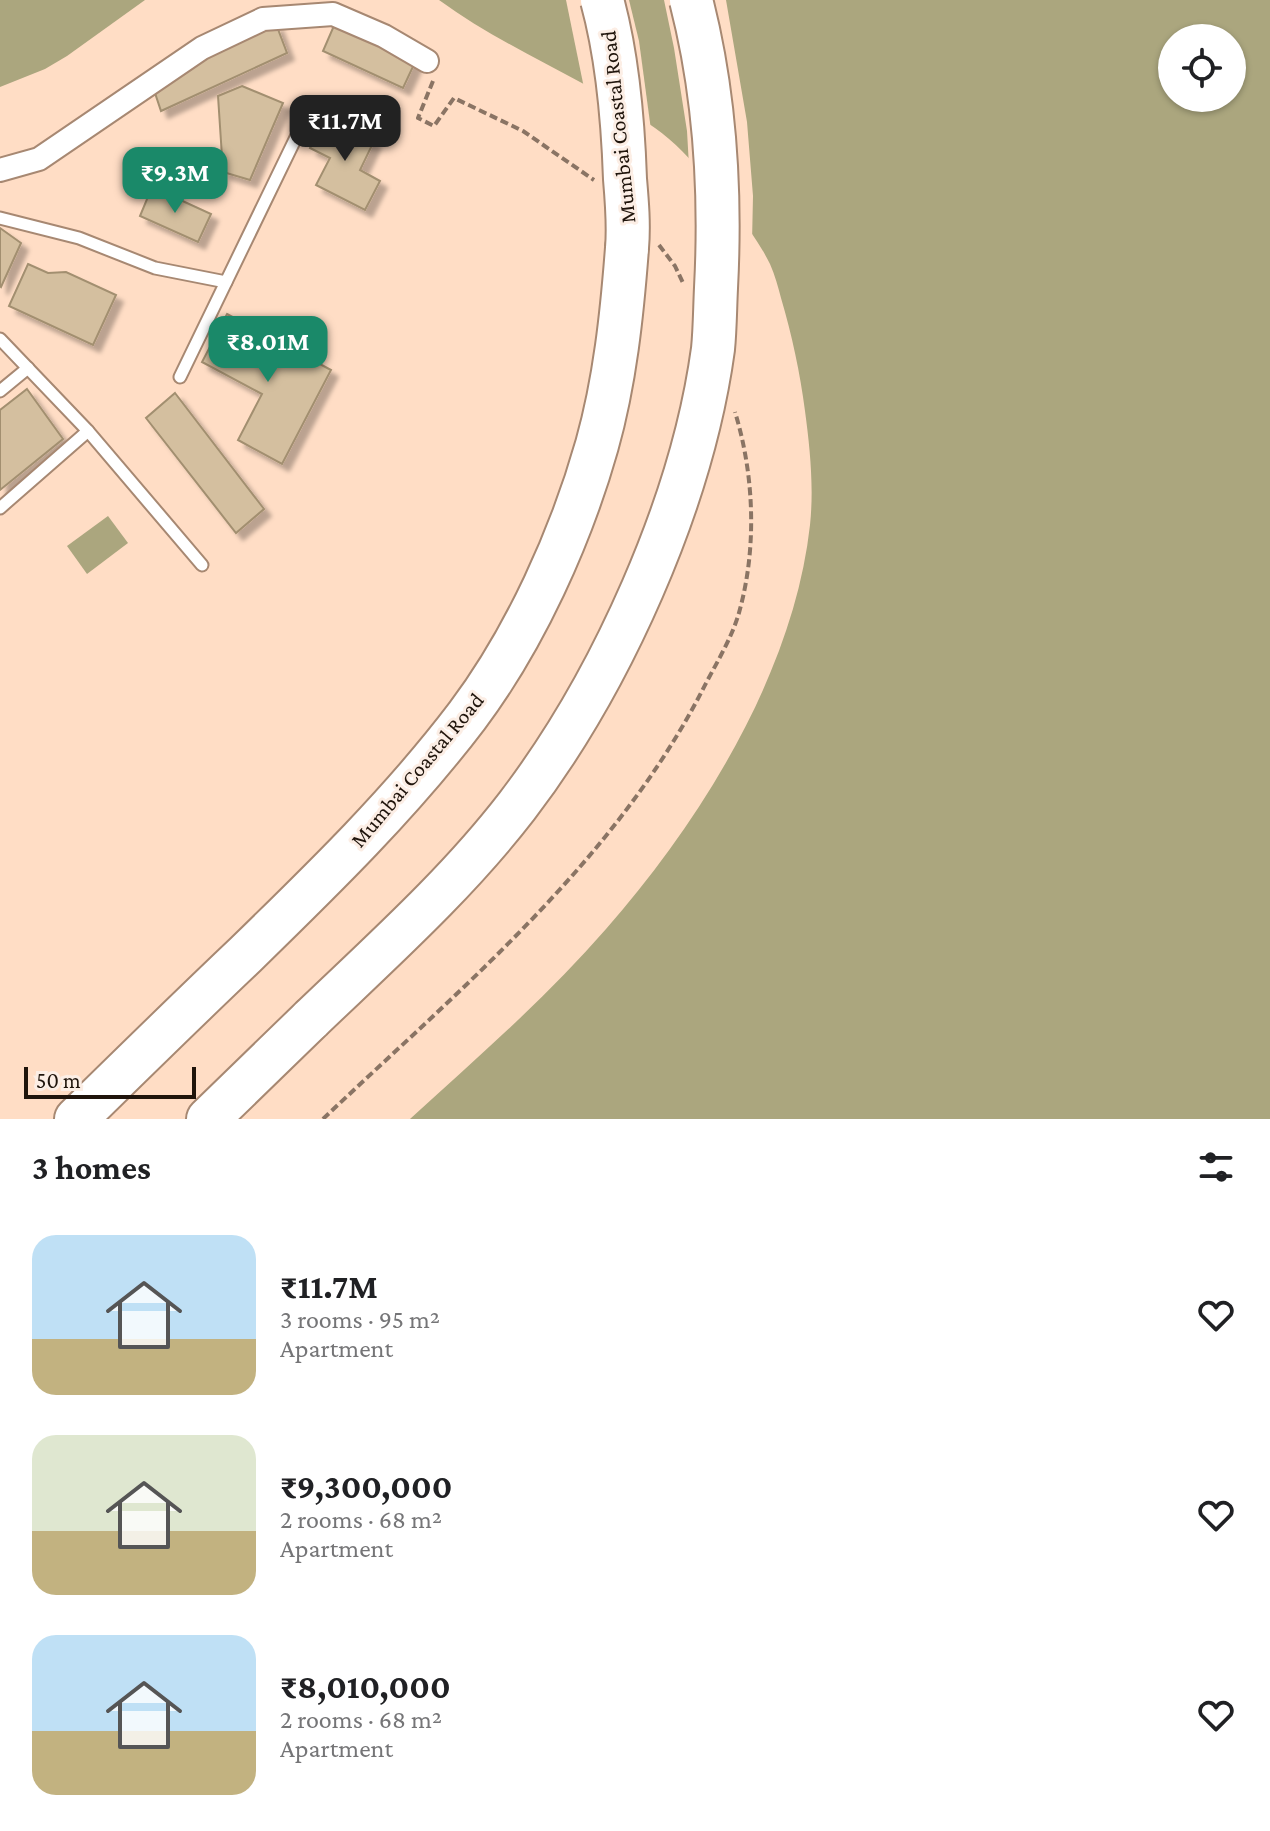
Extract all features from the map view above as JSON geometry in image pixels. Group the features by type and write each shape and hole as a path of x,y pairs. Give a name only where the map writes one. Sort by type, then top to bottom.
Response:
{"highway":[{"name":"Mumbai Coastal Road","path":"76,1119 333,870 371,829 468,714 505,658 543,586 575,513 597,443 615,363 628,237 617,80 602,0"},
{"path":"208,1119 460,873 517,807 574,724 618,641 658,551 694,442 713,348 719,235 715,146 698,26 691,0"}],"street":[{"path":"0,170 39,159 202,48 263,19 333,14 384,36 427,61"}],"lane":[{"path":"180,377 303,123"},
{"path":"0,218 79,238 155,268 226,282"},
{"path":"0,339 88,431 202,565"},
{"path":"0,391 28,368"},
{"path":"0,508 88,431"}],"path":[{"path":"427,61 439,67 418,118 434,126 454,98"}],"shaded area":[{"path":"0,0 145,0 67,56 45,69 0,87"},
{"path":"439,0 1270,0 1270,1119 410,1119 511,1027 606,929 642,886 709,792 764,688 785,634 801,580 810,525 811,482 803,397 785,312 764,252 733,208 662,133 602,94 519,50"},
{"path":"108,516 128,543 87,574 67,546"}],"pier":[{"path":"566,0 629,0 639,41 651,130 584,88"},
{"path":"664,0 726,0 747,122 753,196 752,242 740,223 689,166 687,131"}],"building":[{"path":"336,21 417,58 403,88 323,51"},
{"path":"276,24 287,53 161,111 152,84"},
{"path":"242,86 283,103 250,180 223,172 218,96"},
{"path":"326,116 374,141 360,170 380,181 365,210 316,185 330,158 310,148"},
{"path":"152,187 211,214 198,242 140,216"},
{"path":"0,228 21,243 1,287 0,286"},
{"path":"28,264 48,273 66,272 116,295 93,345 9,306"},
{"path":"227,314 331,370 282,464 238,440 262,394 202,362"},
{"path":"27,389 63,439 0,490 0,410"},
{"path":"175,393 264,509 236,533 146,418"}]}
